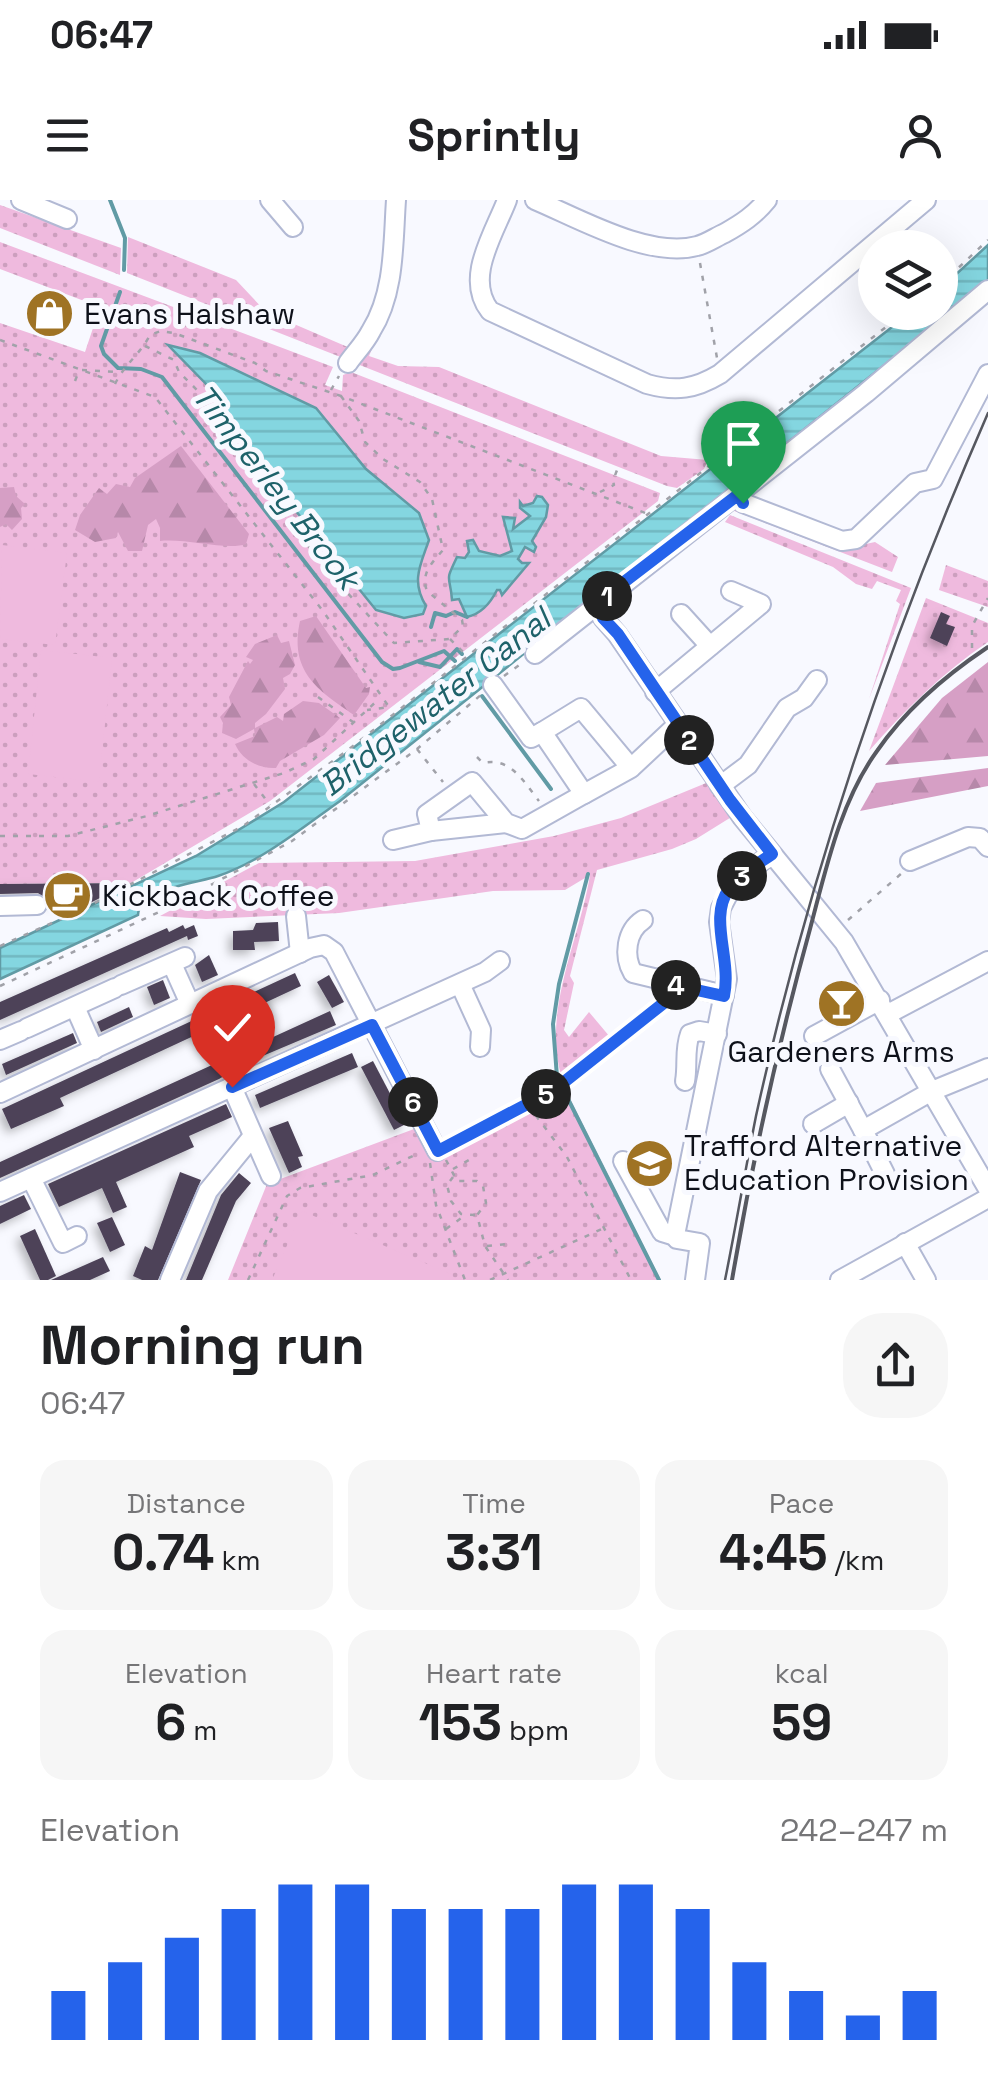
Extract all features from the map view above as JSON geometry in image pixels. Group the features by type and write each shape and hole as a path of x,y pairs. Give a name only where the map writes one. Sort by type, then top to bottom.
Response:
{"street":[{"path":"22,200 68,219"},
{"path":"270,200 294,227"},
{"path":"348,364 371,332 384,299 392,263 396,200"},
{"path":"508,200 478,280 482,300 490,311 661,388 690,388 720,374 926,200"},
{"path":"535,200 630,240 669,248 698,246 740,224 767,200"},
{"path":"535,654 866,393 988,290"},
{"path":"739,494 743,503 842,541 856,539 915,483 933,479 988,374"},
{"path":"655,692 761,604 731,591"},
{"path":"598,602 603,618 618,634 720,786 835,931 884,1007 987,1187 906,1243 840,1280"},
{"path":"681,614 710,646"},
{"path":"720,786 748,766 788,706 804,698 816,680"},
{"path":"493,685 531,738 581,708 632,768"},
{"path":"393,840 430,831 506,824 522,829 632,768 678,724"},
{"path":"542,732 584,794"},
{"path":"430,831 427,814 472,782 506,824"},
{"path":"910,861 968,837 980,838 988,847"},
{"path":"623,1161 662,1232 674,1220 724,996 728,973 719,922 722,902 734,883 772,854"},
{"path":"0,906 37,905"},
{"path":"296,916 300,953"},
{"path":"643,920 632,932 628,963 636,974 724,996"},
{"path":"0,1092 324,945 334,952 438,1152"},
{"path":"0,1040 178,960 190,1004"},
{"path":"814,1036 988,960"},
{"path":"0,1192 372,1025 492,969 500,961"},
{"path":"460,984 481,1030 480,1047"},
{"path":"83,1003 94,1050"},
{"path":"685,1081 688,1037 699,1030 717,1034"},
{"path":"863,1130 932,1091 988,1068"},
{"path":"830,1069 886,1174"},
{"path":"232,1087 270,1176"},
{"path":"813,1124 848,1102"},
{"path":"170,1280 210,1187 254,1136"},
{"path":"30,1178 62,1243 77,1236"},
{"path":"674,1220 700,1243 695,1280"},
{"path":"906,1243 926,1280"}],"path":[{"path":"958,268 988,240"},
{"path":"698,246 720,374"},
{"path":"115,384 150,335 160,330 174,333 649,514"},
{"path":"0,946 82,910 244,826 396,712 882,330"},
{"path":"0,340 155,398 323,610 396,712"},
{"path":"145,346 174,360 179,372 202,395 276,504 329,573 394,644 450,639 463,626 462,620 425,584 427,571 444,550 432,499 420,482 383,459 365,442 359,421 341,396"},
{"path":"330,392 348,364"},
{"path":"80,370 121,371"},
{"path":"74,381 80,370"},
{"path":"599,492 614,485 617,470"},
{"path":"972,648 972,626 988,598"},
{"path":"450,639 467,656"},
{"path":"0,986 172,906 292,841 417,749 535,654"},
{"path":"318,697 354,722"},
{"path":"0,836 68,836 147,816 314,760 382,697"},
{"path":"367,710 389,706"},
{"path":"417,749 453,796"},
{"path":"477,757 483,763 501,762 512,767 551,813"},
{"path":"253,782 271,806"},
{"path":"835,931 910,861"},
{"path":"37,905 72,901 82,910"},
{"path":"465,1280 444,1231 429,1164 438,1152 573,1076 612,1040 665,1002 669,984"},
{"path":"527,1104 568,1157 631,1280"},
{"path":"248,1280 287,1196 300,1188 373,1176 428,1147 438,1152 452,1169 448,1195 456,1208 465,1215 477,1216"},
{"path":"452,1169 469,1160"},
{"path":"453,1178 477,1181 483,1186 486,1203 477,1216 485,1246 508,1280"},
{"path":"444,1231 465,1215"},
{"path":"490,1280 605,1227"},
{"path":"485,1246 506,1244"}],"shaded area":[{"path":"0,205 121,248 120,275 0,228"},
{"path":"128,237 236,280 266,312 350,348 343,358 127,273"},
{"path":"0,242 333,367 325,385 342,391 343,375 351,372 660,493 658,501 270,801 131,883 0,884 0,323 85,352 100,307 0,269"},
{"path":"366,344 372,349 369,356 398,366 439,367 661,456 708,460 704,469 677,488 667,486 352,362"},
{"path":"730,507 850,551 852,547 875,542 898,557 892,572"},
{"path":"730,515 911,588 869,699 901,590 877,581 872,589 856,584 833,567 725,522"},
{"path":"2,545 67,553 55,645 0,639"},
{"path":"946,565 988,581 988,607 939,590"},
{"path":"926,598 988,623 988,642 925,692 869,751"},
{"path":"41,650 112,658 99,782 28,774"},
{"path":"711,781 733,816 672,849 597,870 570,976 574,983 564,1030 569,1037 589,1012 610,1037 562,1078 556,1028 559,1002 590,875 565,890 493,891 339,913 206,919 160,916 259,863 415,861 554,836 621,818"},
{"path":"561,1081 661,1280 228,1280 267,1184 422,1126 434,1148"},
{"path":"302,1211 451,1274 449,1280 272,1280"}],"green space":[{"path":"181,446 249,534 246,544 160,541 156,519 148,525 142,551 128,551 118,532 116,538 95,542 75,530 80,515 99,488 107,494 116,484 130,487 135,478"},
{"path":"14,487 16,496 25,504 21,508 22,519 12,530 6,524 0,527 0,488"},
{"path":"316,616 366,688 370,687 354,715 328,697 302,666 300,621"},
{"path":"277,635 281,643 289,641 295,665 283,678 285,689 255,723 255,728 277,717 283,721 284,714 303,701 319,703 340,718 324,735 280,761 276,768 270,768 247,759 235,744 255,736 254,729 236,739 222,733 220,717 231,705 229,697 248,661 250,664 253,660 246,657 255,644"},
{"path":"988,662 988,756 885,765 942,698"},
{"path":"988,768 988,786 860,811 876,783"}],"water":[{"path":"988,245 988,282 958,306 958,272"},
{"name":"Bridgewater Canal","path":"888,330 928,330 340,801 281,843 218,876 158,893 148,898 138,915 0,979 0,948 196,856 284,802"},
{"path":"168,345 200,353 316,408 366,469 419,513 429,540 419,573 419,589 426,606 423,614 404,618 376,610 291,505 208,386"},
{"path":"537,496 548,505 546,517 532,541 534,552 525,547 518,559 529,563 502,595 497,590 485,607 467,617 459,599 452,600 449,575 457,557 465,558 469,552 467,541 473,540 479,551 500,556 512,551 503,517 515,518 513,529 530,516 520,508 520,502 523,506 533,503"}],"building":[{"path":"941,612 950,616 946,624 955,627 947,646 930,638"},
{"path":"130,883 90,903 48,900 38,893 0,894 0,884"},
{"path":"278,922 279,941 254,942 255,950 233,950 233,931 253,930 256,923"},
{"path":"183,925 185,929 194,925 198,936 188,940 187,936 0,1020 0,1002 167,928 169,932"},
{"path":"209,955 218,975 202,982 195,965"},
{"path":"295,973 301,986 60,1098 64,1106 11,1129 2,1109"},
{"path":"329,975 344,1002 332,1008 317,982"},
{"path":"163,980 170,998 154,1005 147,987"},
{"path":"129,1007 133,1017 101,1032 97,1022"},
{"path":"330,1011 336,1025 0,1178 0,1162"},
{"path":"73,1033 77,1043 6,1075 2,1064"},
{"path":"352,1053 358,1067 260,1108 255,1095"},
{"path":"373,1061 406,1124 394,1130 361,1067"},
{"path":"226,1104 232,1117 189,1136 194,1147 116,1182 127,1207 113,1213 102,1188 59,1207 48,1184"},
{"path":"288,1121 303,1156 298,1157 302,1167 289,1173 269,1128"},
{"path":"180,1172 201,1180 158,1280 142,1280 133,1276 145,1246 152,1250"},
{"path":"239,1173 251,1183 236,1201 202,1280 186,1280 221,1195"},
{"path":"24,1195 31,1209 0,1224 0,1206"},
{"path":"112,1217 125,1245 110,1252 97,1223"},
{"path":"35,1229 56,1276 48,1280 40,1280 20,1236"},
{"path":"103,1257 110,1271 90,1280 51,1280"}],"waterway":[{"name":"Timperley Brook","path":"110,200 125,238 124,270"},
{"name":"Timperley Brook","path":"120,292 101,346 104,354 118,368 141,369 162,377 382,662 393,669 400,668 444,651 455,661"},
{"path":"431,627 435,613 446,616 455,612 467,617"},
{"name":"Bridgewater Canal","path":"419,662 440,667 457,649 462,654"},
{"name":"Timperley Brook","path":"482,696 551,789"},
{"name":"Timperley Brook","path":"588,874 559,984 553,1024 557,1077 659,1280"}],"tram line":[{"path":"725,1280 777,1026 827,848 917,585 988,413"}],"railway":[{"path":"732,1280 777,1060 822,883 844,814 864,771 901,721 942,681 988,647"}],"place":[{"name":"Evans Halshaw","path":"49,314"},
{"name":"Kickback Coffee","path":"67,896"},
{"name":"Gardeners Arms","path":"841,1003"},
{"name":"Trafford Alternative Education Provision","path":"649,1163"}],"route":[{"path":"232,1087 372,1025 438,1151 554,1090 612,1040 665,1002 669,984 724,996 728,973 719,922 722,902 734,883 772,854 608,624 598,602 739,494 743,503"}]}
